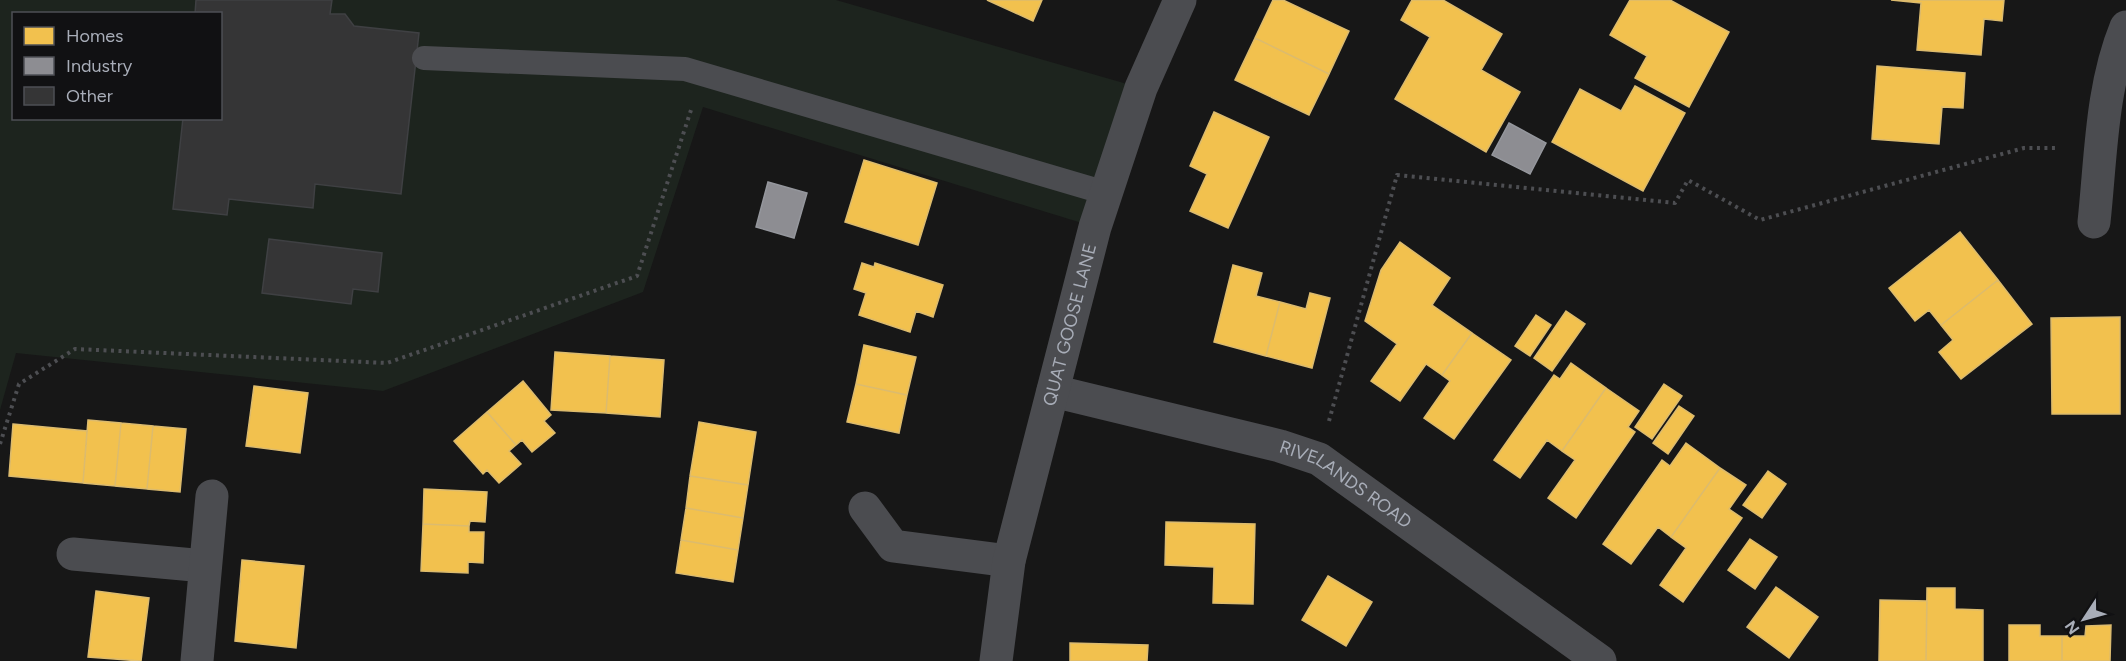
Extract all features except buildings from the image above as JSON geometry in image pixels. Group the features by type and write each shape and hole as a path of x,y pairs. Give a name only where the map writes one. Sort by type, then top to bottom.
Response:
{"street":[{"name":"QUAT GOOSE LANE","path":"996,661 1009,561 1095,227 1142,88 1180,0"},
{"path":"2094,222 2107,98 2126,27"},
{"name":"RIVELANDS ROAD","path":"1053,391 1280,446 1319,459 1600,661"},
{"path":"196,661 212,496"},
{"path":"865,508 893,546 1009,561"},
{"path":"73,554 205,566"}],"lane":[{"path":"424,58 685,69 1106,193"}],"path":[{"path":"0,444 20,384 75,349 387,363 637,276 703,75"},
{"path":"1319,459 1397,175 1675,203 1688,180 1760,220 2024,148 2102,149"}],"shaded area":[{"path":"0,0 836,0 1141,88 1095,227 703,107 643,292 383,391 16,353 0,410"}]}
